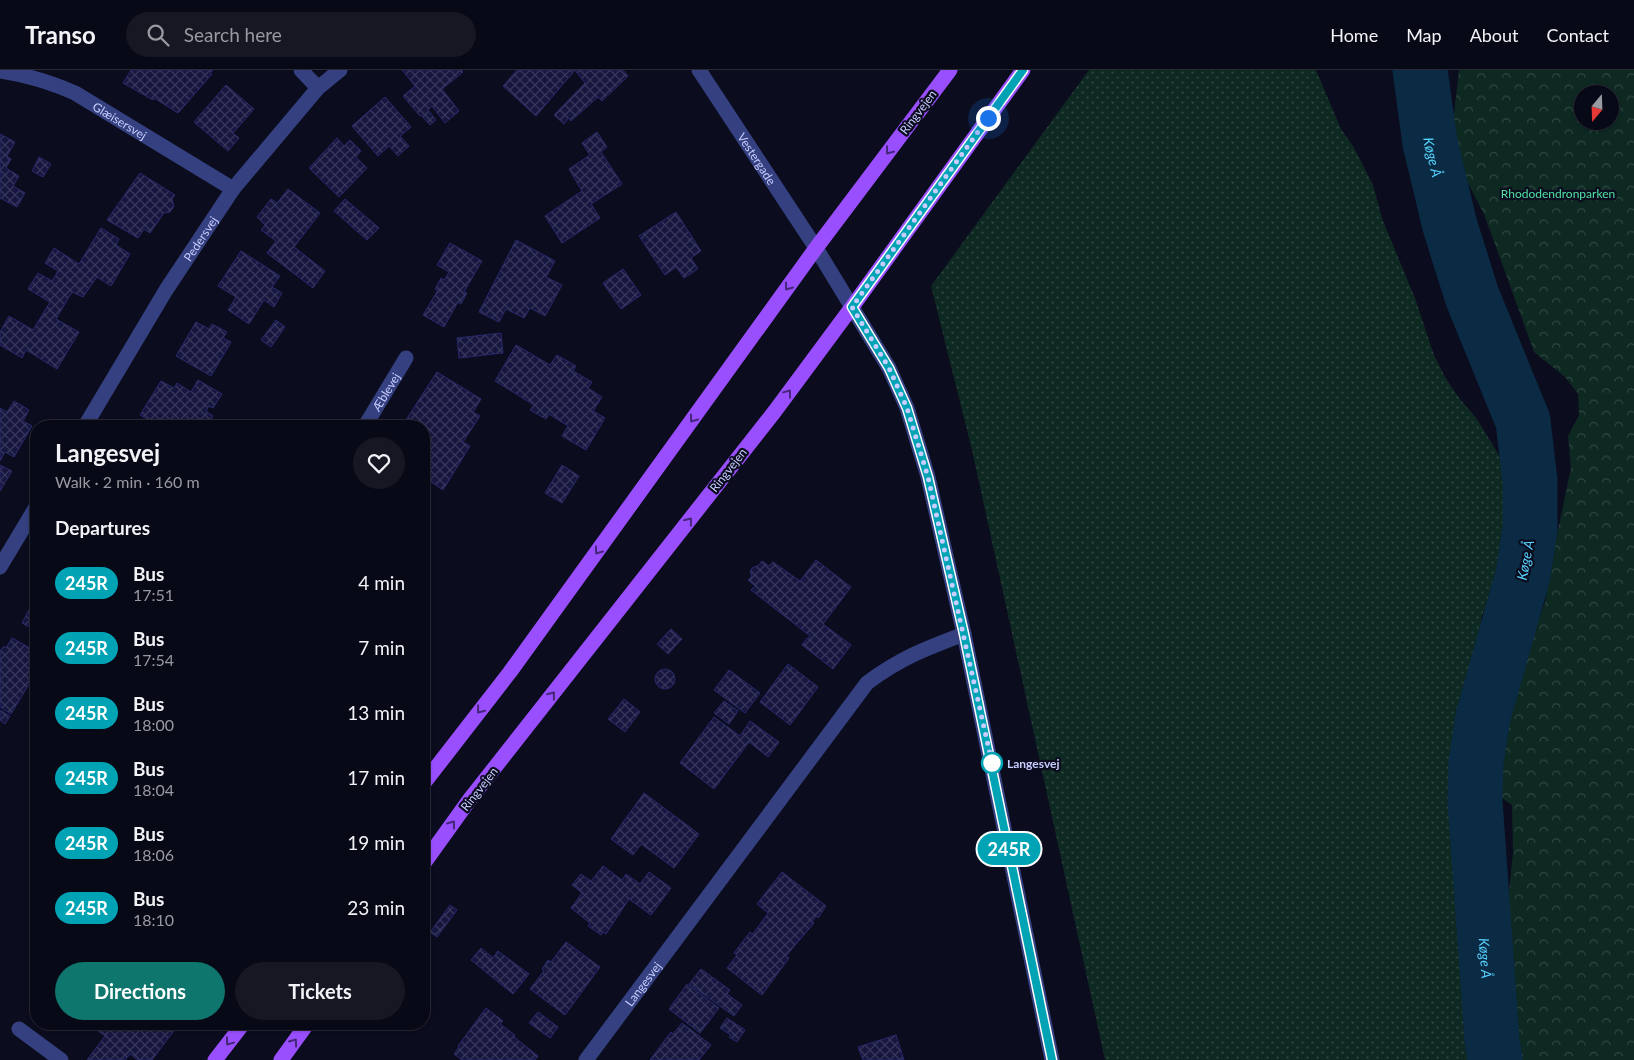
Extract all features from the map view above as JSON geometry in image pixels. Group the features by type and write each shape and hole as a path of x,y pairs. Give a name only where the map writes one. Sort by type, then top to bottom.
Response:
{"main road":[{"name":"Ringvejen","path":"430,775 510,672 816,248 950,70"},
{"name":"Ringvejen","path":"430,855 470,799 671,544 852,307 1022,70"},
{"path":"216,1060 238,1030"},
{"path":"280,1060 302,1030"}],"street":[{"path":"301,70 318,88"},
{"name":"Pedersvej","path":"94,420 166,290 234,188 318,88 340,70"},
{"name":"Vestergade","path":"699,70 816,248 889,368 907,408 928,477 964,634 1052,1060"},
{"name":"Glæisersvej","path":"0,71 23,74 75,93 234,188"},
{"name":"Æblevej","path":"369,420 406,358"},
{"path":"0,567 30,517"},
{"name":"Langesvej","path":"586,1060 867,683 888,667 911,654 964,634"},
{"path":"19,1029 61,1060"}],"green space":[{"path":"1089,70 1316,70 1341,129 1353,146 1373,185 1383,221 1415,298 1434,355 1445,377 1477,419 1505,465 1506,498 1499,569 1482,616 1477,648 1462,696 1456,756 1454,810 1461,923 1475,1028 1470,1060 1105,1060 972,450 931,286"},
{"name":"Rhododendronparken","path":"1459,70 1634,70 1634,1060 1514,1060 1512,1052 1512,1008 1504,939 1513,853 1512,805 1500,797 1498,782 1509,712 1520,667 1545,602 1571,468 1568,436 1579,415 1578,394 1565,377 1534,352 1484,214 1460,168 1452,131"}],"building":[{"path":"131,70 213,70 210,73 212,74 178,113 154,98 153,100 123,83"},
{"path":"402,70 461,70 463,72 442,89 459,111 445,123 432,106 428,110 436,120 430,125 403,96 415,86"},
{"path":"517,70 575,70 536,116 503,86"},
{"path":"575,70 623,70 628,76 602,101 598,97 571,121 569,118 564,124 554,115 585,83"},
{"path":"226,85 254,109 233,133 239,138 228,151 194,122"},
{"path":"385,97 411,127 400,136 409,146 398,156 389,146 378,156 352,126"},
{"path":"597,132 607,147 601,152 622,184 591,204 600,218 562,243 545,216 582,191 569,169 590,155 582,143"},
{"path":"0,134 15,142 7,156 11,159 6,168 19,176 13,186 25,193 17,207 0,198"},
{"path":"337,138 344,146 350,140 361,151 356,157 367,168 339,197 309,168"},
{"path":"39,157 51,164 43,177 32,171"},
{"path":"140,173 175,195 172,199 174,206 170,212 164,213 150,233 144,229 138,238 107,220"},
{"path":"288,189 320,213 294,247 325,271 313,288 267,253 276,241 261,230 265,225 257,217 271,199 277,203"},
{"path":"345,199 379,228 367,240 334,211"},
{"path":"676,212 701,251 691,258 698,269 684,278 676,267 665,275 639,236"},
{"path":"101,228 119,239 116,245 130,254 111,286 97,277 83,297 72,292 56,319 79,332 57,369 26,350 22,358 0,345 0,332 9,316 33,330 50,302 28,289 38,273 52,281 58,271 45,263 54,248 79,264"},
{"path":"516,240 555,261 546,277 562,285 545,316 530,308 524,318 506,309 499,322 479,312"},
{"path":"450,243 482,261 464,292 467,293 461,304 458,302 444,327 423,315 438,290 435,289 441,278 444,280 449,272 437,265"},
{"path":"241,251 280,276 272,287 282,293 274,307 264,300 249,324 228,310 236,297 218,286"},
{"path":"623,269 641,295 621,309 603,283"},
{"path":"276,320 285,327 271,347 261,340"},
{"path":"196,322 209,329 212,324 227,332 223,338 231,342 211,376 176,356"},
{"path":"501,333 503,353 459,358 457,338"},
{"path":"516,345 550,365 557,355 576,366 573,371 592,382 588,388 602,397 593,411 605,418 586,450 562,436 568,426 549,414 546,419 530,410 534,405 495,381"},
{"path":"437,372 481,399 473,412 480,416 463,442 470,446 443,490 430,481 430,420 406,420"},
{"path":"198,380 222,394 213,408 209,406 206,411 213,416 211,420 149,420 140,415 161,381 174,388 177,383 191,392"},
{"path":"14,401 29,410 23,421 30,425 30,429 14,457 5,452 0,461 0,408 7,412"},
{"path":"0,465 12,471 0,491"},
{"path":"562,465 579,476 562,503 545,493"},
{"path":"816,560 851,587 823,624 851,645 833,669 802,645 810,636 751,590 755,586 748,580 752,576 750,572 752,568 759,565 762,561 769,566 773,562 800,581"},
{"path":"30,608 30,628 22,623"},
{"path":"671,629 682,639 668,654 657,644"},
{"path":"12,638 30,648 30,685 11,714 0,707 0,651 4,646 6,648"},
{"path":"788,664 818,687 790,725 760,702"},
{"path":"665,669 672,672 675,679 672,686 665,689 658,686 655,679 658,672"},
{"path":"729,670 760,693 745,713 714,690"},
{"path":"624,699 640,712 625,732 608,719"},
{"path":"724,701 738,711 729,724 714,713"},
{"path":"0,710 10,716 5,724 0,720"},
{"path":"714,717 740,736 750,721 779,742 768,757 749,742 714,789 680,763"},
{"path":"644,793 699,834 674,868 641,844 633,855 611,839"},
{"path":"603,866 622,880 626,874 640,884 649,872 671,888 651,915 629,899 606,934 603,932 601,935 588,926 590,923 571,908 582,893 572,885 581,874 591,881"},
{"path":"782,872 826,906 818,918 816,916 812,922 814,923 786,956 789,958 762,995 727,968 737,955 734,953 750,932 753,934 768,913 757,904"},
{"path":"450,905 457,910 437,937 430,932"},
{"path":"566,942 600,967 565,1015 530,989 544,971 542,969 548,960 551,962"},
{"path":"481,948 493,958 498,951 529,974 513,994 471,960"},
{"path":"701,969 730,990 727,994 742,1005 734,1016 689,984"},
{"path":"687,984 719,1008 700,1033 669,1009"},
{"path":"486,1008 503,1021 500,1024 515,1035 514,1037 538,1056 535,1060 462,1060 454,1054"},
{"path":"538,1012 558,1027 550,1038 529,1023"},
{"path":"727,1018 745,1030 737,1042 729,1037 731,1035 720,1028"},
{"path":"682,1023 711,1045 699,1060 650,1060 671,1032 673,1034"},
{"path":"174,1030 152,1060 138,1060 130,1054 125,1060 87,1060 105,1036 98,1031"},
{"path":"896,1035 904,1060 863,1060 858,1047"}],"waterway":[{"name":"Køge Å","path":"1420,70 1430,143 1450,226 1472,296 1523,421 1530,481 1530,529 1523,575 1483,717 1476,762 1475,801 1495,1060"}],"bus line":[{"name":"245R","path":"1023,70 852,307 889,368 907,408 928,477 992,763 1052,1060"}],"place":[{"name":"Langesvej","path":"992,763"}],"route":[{"path":"988,118 852,307 889,368 907,408 928,477 992,763"}]}
